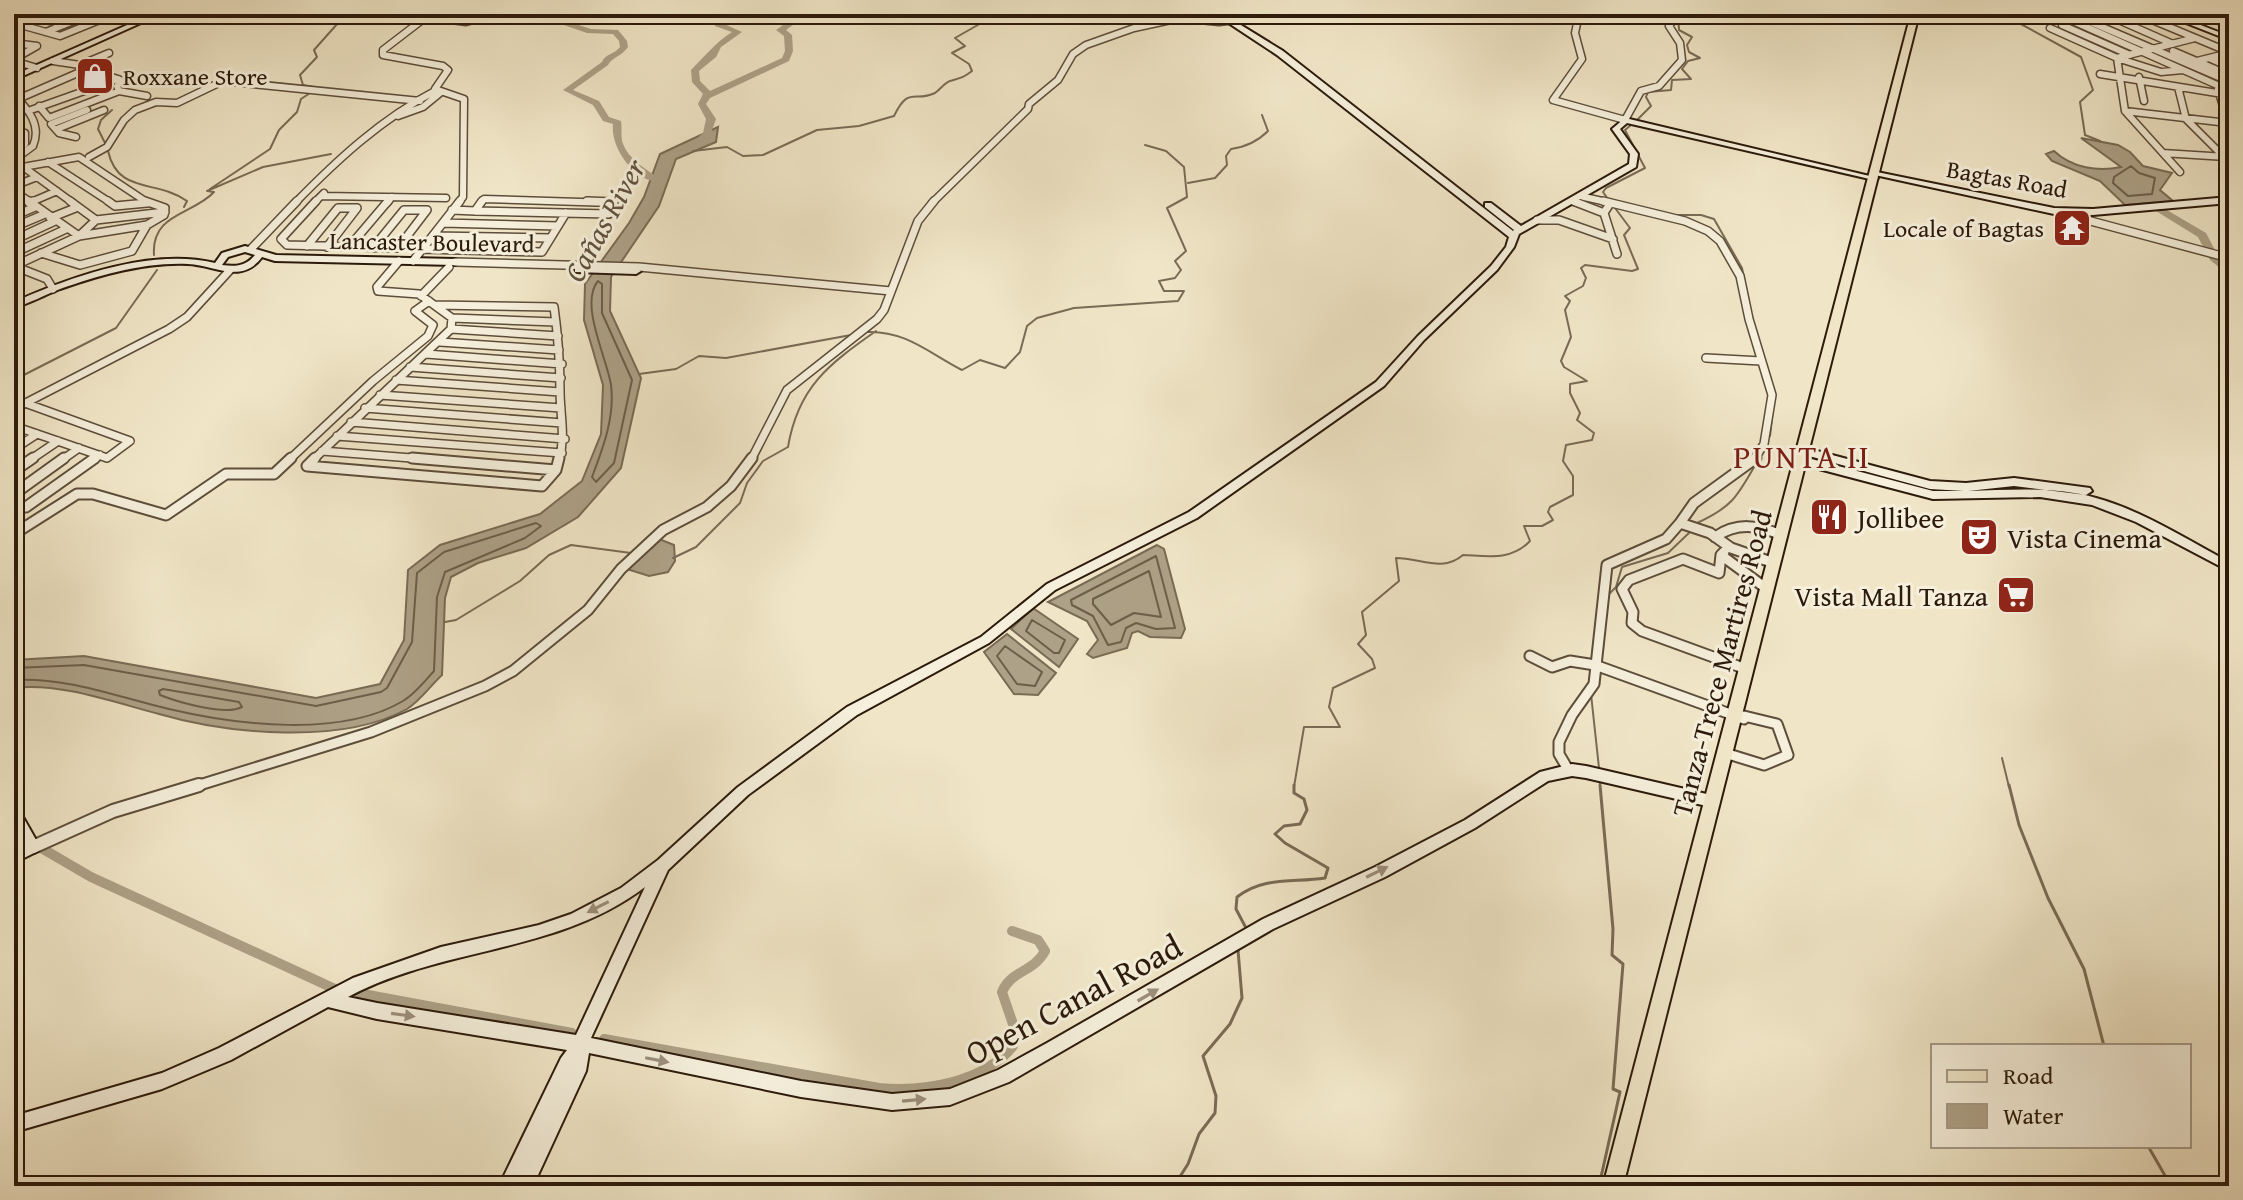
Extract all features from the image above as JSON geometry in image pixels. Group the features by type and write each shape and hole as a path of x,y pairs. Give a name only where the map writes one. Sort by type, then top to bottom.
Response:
{"main road":[{"path":"14,78 158,14"},
{"path":"1218,14 1242,21 1274,40 1517,233"},
{"name":"Tanza-Trece Martires Road","path":"1613,1186 1915,14"},
{"path":"2166,14 2229,40"},
{"path":"1230,17 1517,233"},
{"path":"14,1124 162,1081 200,1066 358,983 441,954 539,932 575,919 626,893 663,865 743,791 852,711 985,640 1051,587 1193,515 1380,384 1439,320 1476,288 1510,247 1517,233 1633,165 1634,154 1616,129 1631,122"},
{"name":"Bagtas Road","path":"1631,122 1875,176 2054,211 2093,212 2229,200"},
{"path":"53,288 165,263 186,261 218,265 230,270 250,264 255,252"},
{"path":"218,265 229,253"},
{"path":"14,303 129,265 229,253"},
{"name":"Lancaster Boulevard","path":"229,253 452,265"},
{"name":"Lancaster Boulevard","path":"250,264 413,261 452,265"},
{"name":"Lancaster Boulevard","path":"580,268 637,269"},
{"path":"1801,456 1933,495 2022,492 2073,496 2115,508 2229,560"},
{"path":"2167,530 2229,567"},
{"name":"Open Canal Road","path":"326,999 377,1011 581,1044 816,1091 892,1102 950,1097 1028,1062 1268,924 1380,872 1470,824 1545,776 1569,771 1595,774 1711,801"},
{"path":"14,814 33,847 14,857"},
{"path":"508,1186 567,1064 581,1044 663,865"},
{"path":"526,1182 580,1065 581,1044"}],"street":[{"path":"24,14 64,25"},
{"path":"66,14 81,18"},
{"path":"46,32 91,14"},
{"path":"118,14 144,20"},
{"path":"207,14 222,18"},
{"path":"442,20 452,14"},
{"path":"1242,21 1287,14"},
{"path":"1579,14 1575,33 1582,59 1553,100 1631,122 1641,91 1659,86 1682,60 1679,38 1669,26 1673,21 1671,14"},
{"path":"2072,14 2153,49 2217,85 2229,81"},
{"path":"2173,44 2105,14 2050,28 2117,58 2166,73 2229,52"},
{"path":"2138,14 2229,52"},
{"path":"2202,14 2229,25"},
{"path":"393,117 423,107 438,92 448,70 443,66 383,55 383,50 430,16 442,20 478,21 486,17"},
{"path":"33,847 150,798 371,732 485,686 513,671 588,610 621,569 663,530 707,507 738,479 756,452 787,390 877,319 918,221 929,206 1028,109 1029,104 1058,80 1073,54 1086,45 1147,23 1185,17 1230,17"},
{"path":"14,23 60,36 97,21"},
{"path":"2075,22 2141,52 2229,81"},
{"path":"2062,25 2130,55"},
{"path":"2108,37 2120,35"},
{"path":"2117,58 2195,38"},
{"path":"2212,45 2229,40"},
{"path":"14,43 37,46 23,54"},
{"path":"14,50 25,44"},
{"path":"2162,46 2229,75"},
{"path":"53,61 80,65 109,53"},
{"path":"2219,55 2229,59"},
{"path":"2117,58 2125,111 2180,172"},
{"path":"2209,58 2229,67"},
{"path":"24,64 37,68"},
{"path":"2137,64 2144,101"},
{"path":"19,164 38,137 36,125 16,97 80,72"},
{"path":"85,81 101,74 122,81 117,86 119,91"},
{"path":"2100,74 2229,95"},
{"path":"48,119 73,99 118,79"},
{"path":"89,157 101,154 113,143 124,121 142,105 168,100 177,103 223,81 420,101"},
{"path":"2125,111 2228,123 2217,85"},
{"path":"76,137 59,133 39,102 79,87"},
{"path":"2178,87 2186,119 2227,159"},
{"path":"73,99 101,91"},
{"path":"48,119 119,91 147,96"},
{"path":"255,252 279,220 339,157 393,117 438,92 464,99 463,197 413,261"},
{"path":"48,119 127,94"},
{"path":"28,111 48,119 104,110"},
{"path":"14,144 18,135 25,144 14,154"},
{"path":"2177,146 2185,155"},
{"path":"2163,153 2227,159"},
{"path":"19,164 79,157 147,203 165,208 165,212"},
{"path":"48,162 115,206 147,203"},
{"path":"19,164 96,220"},
{"path":"37,177 14,191 79,236"},
{"path":"14,216 30,203 57,191"},
{"path":"373,248 404,210 427,210 398,248 373,248 327,247 287,245 281,239 323,194 446,198"},
{"path":"349,247 392,197"},
{"path":"1569,771 1557,751 1558,739 1569,726 1586,691 1594,684 1607,565 1666,539 1694,503 1754,461 1764,444 1772,395 1740,276 1716,236 1685,221 1576,198"},
{"path":"1576,198 1604,213 1617,254"},
{"path":"452,210 475,211 609,214 614,202 484,199 475,211"},
{"path":"14,205 30,203"},
{"path":"1604,213 1609,205"},
{"path":"14,227 78,207"},
{"path":"307,246 338,208 357,208 327,247"},
{"path":"2054,211 2228,258"},
{"path":"79,236 96,220 165,212"},
{"path":"14,266 79,236 147,225 158,221 165,212"},
{"path":"422,249 542,252 566,213"},
{"path":"126,229 135,215"},
{"path":"14,240 50,217"},
{"path":"279,220 299,220"},
{"path":"1537,220 1559,220 1613,239"},
{"path":"443,223 558,226"},
{"path":"41,253 80,265 132,251 147,225"},
{"path":"14,253 66,229"},
{"path":"433,236 550,238"},
{"path":"397,263 377,287 378,291 428,300 554,307 562,364 560,392 565,439 556,470 542,486 307,466 365,408 440,342 451,329 452,318"},
{"path":"14,534 77,494 93,494 166,515 226,474 270,476 373,381 428,336 433,325 415,311 428,300 452,265"},
{"name":"Lancaster Boulevard","path":"452,265 580,268"},
{"path":"14,266 35,273 53,288"},
{"name":"Lancaster Boulevard","path":"637,269 891,291"},
{"path":"14,409 169,329 187,317 230,270"},
{"path":"428,300 452,318 556,322"},
{"path":"451,329 558,336"},
{"path":"440,342 559,350"},
{"path":"426,354 562,364"},
{"path":"1706,358 1761,361"},
{"path":"410,367 561,378"},
{"path":"396,380 560,392"},
{"path":"380,395 561,408"},
{"path":"15,427 107,458 130,441 25,403"},
{"path":"365,408 562,423"},
{"path":"351,422 565,439"},
{"path":"14,449 37,434"},
{"path":"337,436 562,453"},
{"path":"14,471 58,441"},
{"path":"14,494 79,448"},
{"path":"322,451 556,470"},
{"path":"14,503 26,507 100,455"},
{"path":"1680,523 1774,563"},
{"path":"1715,537 1730,528 1758,525 1781,535"},
{"path":"1730,546 1721,555 1719,573 1683,559 1629,580 1622,594 1633,612 1632,623 1642,631 1746,669"},
{"path":"1721,555 1767,589"},
{"path":"1530,656 1552,667 1565,661 1595,665 1735,715 1777,724 1788,755 1764,765 1725,753"}],"water":[{"path":"718,127 716,142 676,159 659,206 611,277 610,311 641,378 621,468 578,517 526,548 478,563 451,577 445,598 442,675 412,706 381,720 351,728 318,732 251,731 187,721 68,691 14,688 14,660 84,656 316,698 380,684 404,640 408,570 440,545 540,514 582,481 601,434 603,385 584,320 585,284 644,197 660,154"},
{"path":"2081,138 2118,145 2143,166 2172,173 2160,190 2173,201 2125,205 2100,181 2052,161 2046,154 2054,151 2086,167 2121,167"},
{"path":"659,539 674,545 675,561 668,572 649,576 627,569"},
{"path":"1157,545 1164,549 1185,629 1181,638 1150,637 1138,631 1132,633 1127,648 1093,658 1087,654 1098,640 1087,621 1048,602"},
{"path":"1033,608 1078,639 1059,667 1011,629"},
{"path":"1007,634 1056,673 1038,695 1014,694 984,652"}],"waterway":[{"path":"313,87 303,85 300,75 317,57 314,50 346,14"},
{"path":"536,14 590,31 615,32 623,41 624,47 619,54 607,59 567,90 596,103 606,119 618,123 621,150 656,180"},
{"path":"708,94 696,82 695,70 713,55 717,46 738,32 718,24 717,20 722,14"},
{"name":"Cañas River","path":"696,144 707,134 711,119 702,104 706,96 786,59 788,35 780,30 804,14"},
{"path":"693,151 727,147 743,156 763,155 817,130 859,126 894,116 908,98 928,96 972,71 969,64 952,53 965,46 955,38 983,22 1007,14"},
{"path":"1636,121 1651,106 1646,97 1648,92 1671,90 1672,80 1691,79 1682,69 1688,61 1700,58 1689,52 1687,45 1692,37 1679,30 1678,14"},
{"path":"2021,14 2019,23 2081,57 2093,90 2080,102 2085,135 2100,141"},
{"path":"210,189 270,149 279,130 297,112 301,99 310,93"},
{"path":"106,145 98,129 101,120 112,110"},
{"path":"1188,183 1215,178 1227,165 1226,156 1231,149 1242,147 1264,135 1268,131 1262,115"},
{"path":"1608,199 1603,192 1606,188 1645,168 1625,130 1631,125"},
{"path":"875,332 905,339 962,370 980,360 1005,368 1020,352 1027,326 1037,318 1074,308 1178,301 1184,291 1164,291 1159,281 1175,278 1181,270 1175,261 1186,251 1167,208 1187,197 1184,167 1166,151 1145,145"},
{"path":"108,151 120,174 129,180 175,194 187,201 184,207"},
{"path":"154,255 159,231 175,216 214,192 207,191 263,167 331,154"},
{"path":"1294,787 1304,727 1340,727 1329,707 1333,688 1375,668 1372,659 1358,644 1366,635 1362,612 1399,581 1396,558 1439,564 1463,555 1499,556 1515,552 1530,541 1524,526 1542,526 1553,520 1548,512 1550,507 1573,495 1573,476 1563,461 1566,445 1592,440 1594,433 1577,420 1580,413 1570,393 1570,384 1587,381 1564,367 1561,361 1571,337 1565,310 1570,301 1565,296 1583,286 1586,278 1581,268 1585,265 1632,271 1638,269 1624,235 1630,228 1615,208"},
{"path":"2160,209 2202,235 2214,258 2229,272"},
{"path":"1672,215 1701,215 1714,219 1742,268 1749,302"},
{"path":"14,380 116,328 157,270"},
{"path":"866,332 875,332"},
{"path":"673,558 696,547 740,503 747,483 763,461 788,447 799,408 818,379 875,332"},
{"path":"639,374 676,369 699,356 726,358 851,335"},
{"path":"2229,384 2220,386 2229,427"},
{"path":"1770,436 1775,392"},
{"path":"1697,523 1733,499 1757,462"},
{"path":"1609,594 1616,587 1622,567 1668,553 1691,531"},
{"path":"445,622 456,620 520,581 549,555 571,545 631,553"},
{"path":"1601,662 1607,603"},
{"path":"1591,694 1599,768"},
{"path":"2002,758 2009,787"},
{"path":"1599,1186 1620,1092 1613,1089 1623,964 1612,955 1613,929 1600,785"},
{"path":"2009,785 2019,825 2048,898 2084,969 2103,1044"},
{"path":"1246,928 1236,909 1237,897 1247,890 1268,883 1325,878 1328,868 1275,834 1284,826 1300,824 1307,810 1304,799 1294,793 1294,787"},
{"path":"43,849 91,877 335,989"},
{"path":"604,1039 879,1088 915,1088 952,1082 986,1069 1013,1046 1015,1030 1002,992 1011,980 1035,963 1045,951 1038,940 1012,931"},
{"path":"1174,1186 1188,1164 1199,1134 1215,1113 1216,1096 1203,1056 1230,1024 1242,998 1238,950"},
{"path":"352,992 572,1033"},
{"path":"2149,1148 2171,1186"}],"place":[{"name":"Roxxane Store","path":"95,76"},
{"name":"Locale of Bagtas","path":"2072,228"},
{"name":"Jollibee","path":"1829,517"},
{"name":"Vista Cinema","path":"1979,537"},
{"name":"Vista Mall Tanza","path":"2016,595"}],"district":[{"name":"PUNTA II","path":"1802,456"}]}
